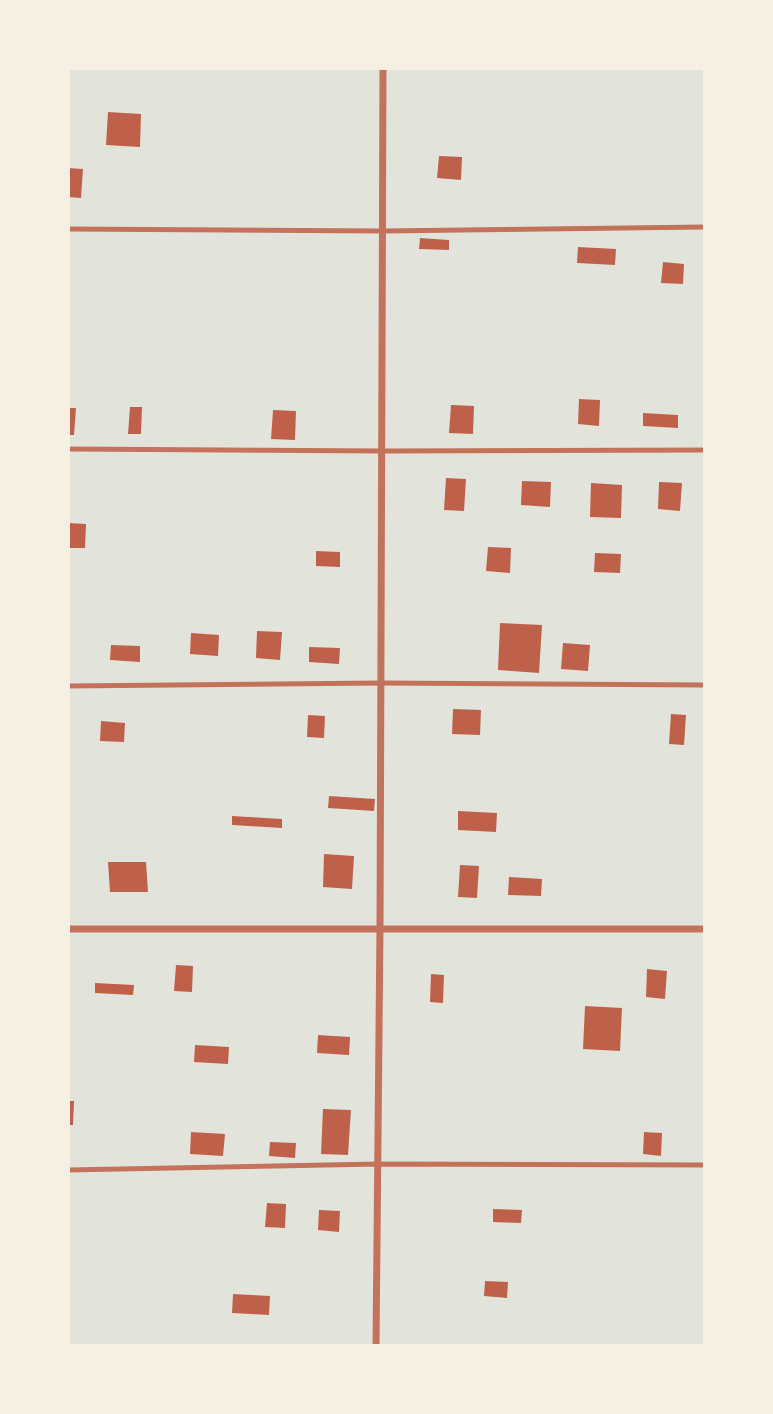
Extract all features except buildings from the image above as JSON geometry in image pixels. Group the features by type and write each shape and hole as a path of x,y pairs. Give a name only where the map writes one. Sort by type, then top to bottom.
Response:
{"street":[{"path":"376,1346 383,68"},
{"path":"68,929 705,929"}],"lane":[{"path":"68,229 383,232 705,228"},
{"path":"68,449 705,450"},
{"path":"68,686 381,683 705,685"},
{"path":"68,1171 378,1164 705,1165"}],"shaded area":[{"path":"68,68 705,68 705,1346 68,1346"}]}
